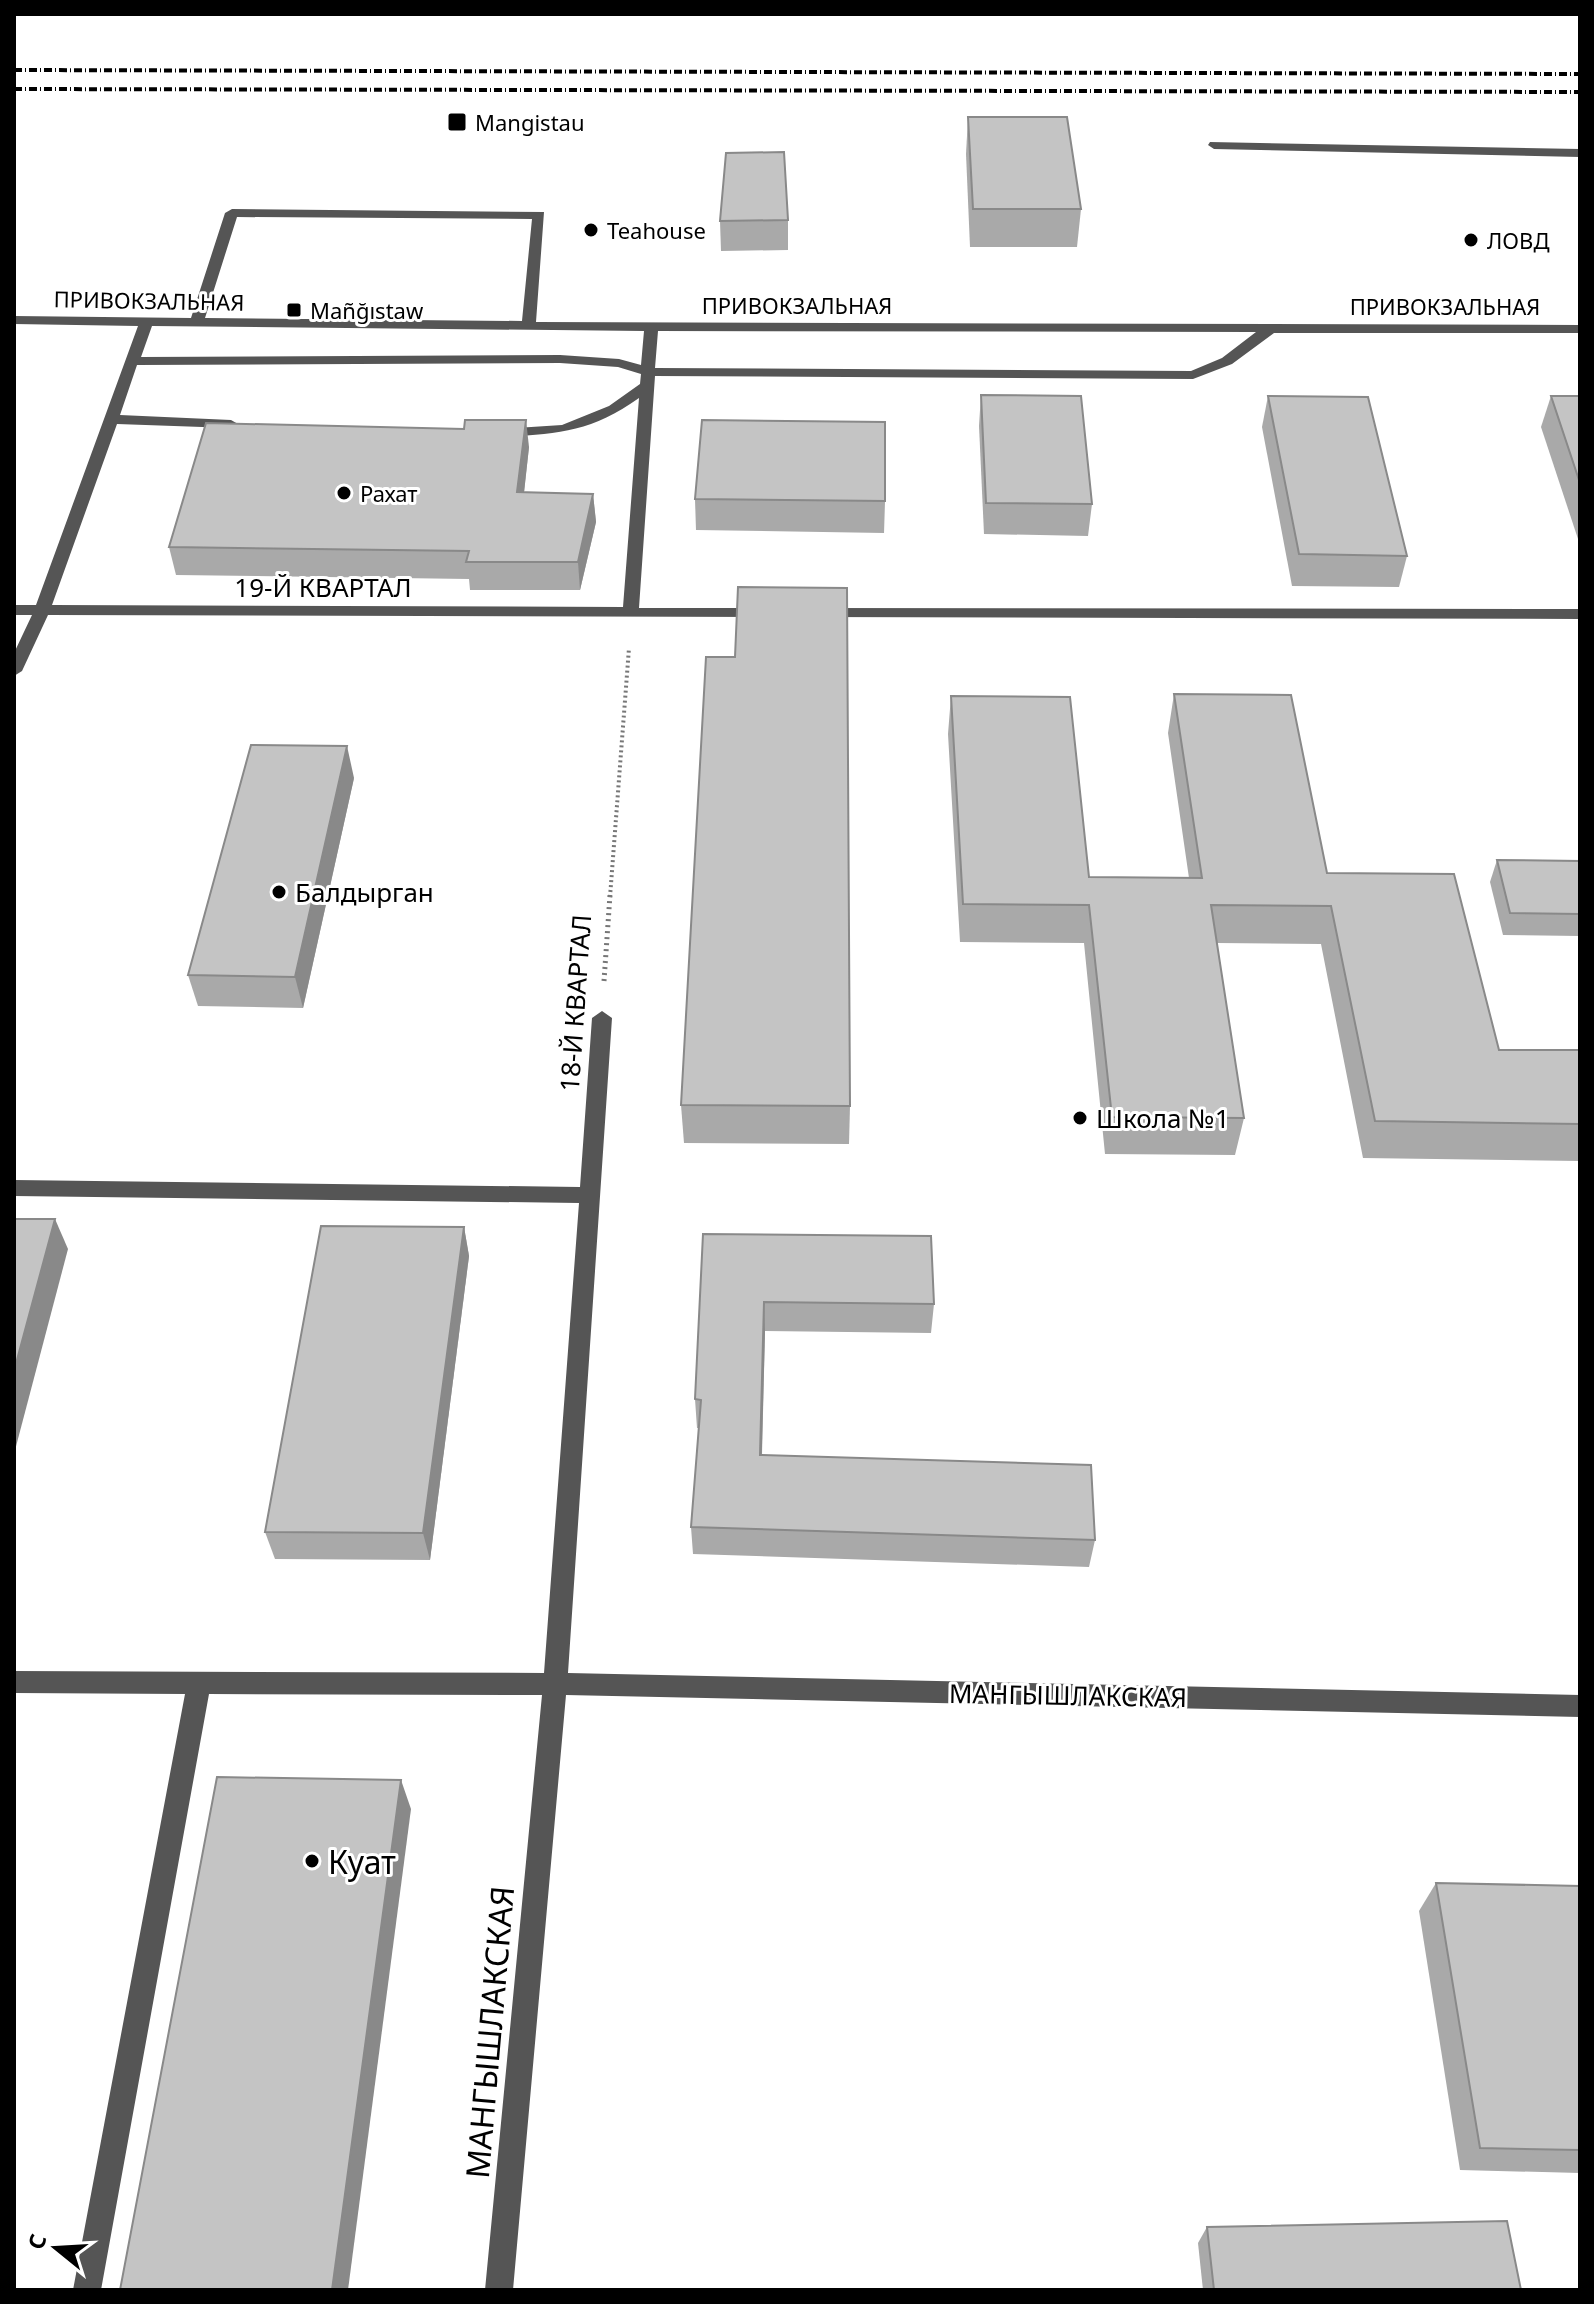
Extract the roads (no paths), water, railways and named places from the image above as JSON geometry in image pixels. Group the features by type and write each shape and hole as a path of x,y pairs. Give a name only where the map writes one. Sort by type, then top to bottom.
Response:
{"street":[{"path":"1214,145 1580,153"},
{"path":"197,322 232,213 539,215 529,326"},
{"name":"ПРИВОКЗАЛЬНАЯ","path":"14,320 651,327 1580,329"},
{"path":"14,671 42,610 146,322"},
{"path":"631,613 651,327"},
{"path":"132,361 560,359 619,363 648,379 1193,375 1227,361 1271,328"},
{"path":"487,433 564,429 614,409 648,379"},
{"path":"112,419 253,425"},
{"name":"19-Й КВАРТАЛ","path":"14,610 774,613"},
{"path":"805,613 1580,614"},
{"name":"18-Й КВАРТАЛ","path":"555,1684 602,1018"},
{"path":"14,1188 590,1195"},
{"name":"МАНГЫШЛАКСКАЯ","path":"14,1682 555,1684 1580,1706"},
{"path":"87,2290 199,1683"},
{"name":"МАНГЫШЛАКСКАЯ","path":"499,2290 555,1684"}],"railway":[{"path":"14,70 1580,74"},
{"path":"14,89 1580,92"}],"place":[{"name":"Mangistau","path":"457,122"},
{"name":"Teahouse","path":"591,230"},
{"name":"ЛОВД","path":"1471,240"},
{"name":"Mañğıstaw","path":"294,310"},
{"name":"Рахат","path":"344,493"},
{"name":"Балдырган","path":"279,892"},
{"name":"Школа №1","path":"1080,1118"},
{"name":"Куат","path":"312,1861"}]}
